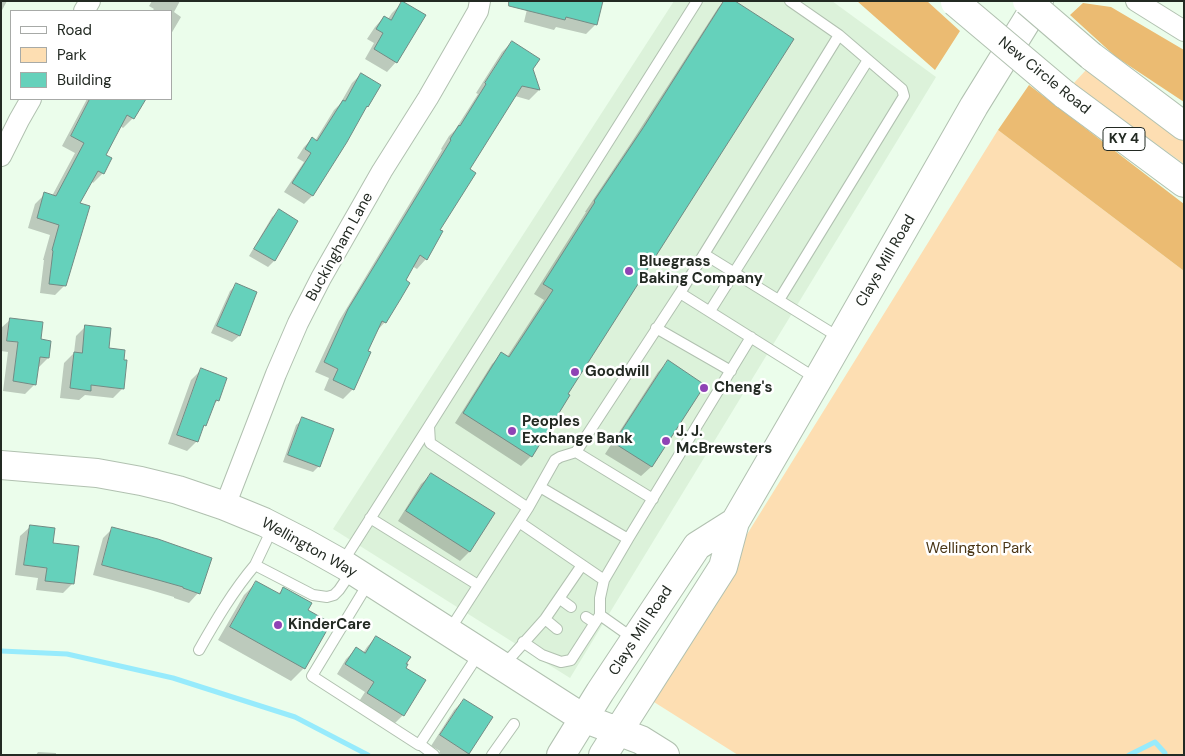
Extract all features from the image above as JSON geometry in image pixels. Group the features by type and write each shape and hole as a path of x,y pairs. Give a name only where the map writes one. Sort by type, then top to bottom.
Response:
{"main road":[{"path":"1027,1 1091,56 1184,126"},
{"name":"Clays Mill Road","path":"611,747 723,567 735,522 974,106 1039,1"},
{"name":"New Circle Road","path":"954,2 1064,94 1184,183"},
{"name":"Wellington Way","path":"1,465 97,473 132,479 178,490 225,506 273,526 354,572 583,718 611,747 641,740 665,755"},
{"name":"Clays Mill Road","path":"561,755 583,718 697,546 735,522"}],"street":[{"name":"Buckingham Lane","path":"225,506 276,374 298,323 321,278 382,171 428,98 478,11 480,1"},
{"path":"1136,1 1184,31"},
{"path":"1,156 30,100"}],"lane":[{"path":"434,755 312,676 354,572 370,518 697,1"},
{"path":"779,300 904,96 902,89 839,35 790,1"},
{"path":"448,632 528,508 555,460 576,452 680,293 839,35"},
{"path":"710,311 868,60"},
{"path":"704,254 841,339"},
{"path":"680,293 818,379"},
{"path":"656,328 731,371"},
{"path":"523,642 542,655 561,662 571,660 598,619 604,580 751,337"},
{"path":"429,426 430,443 528,508"},
{"path":"576,452 654,499"},
{"path":"540,486 628,539"},
{"path":"370,518 478,585"},
{"path":"519,522 604,580"},
{"path":"199,650 241,582 255,565 273,526"},
{"path":"255,565 313,595 327,597 334,595 354,572"},
{"path":"502,667 545,619 582,565"},
{"path":"560,598 571,607"},
{"path":"586,617 598,619 635,640"},
{"path":"545,619 557,629"},
{"path":"571,639 580,645"},
{"path":"419,745 480,652"},
{"path":"492,755 514,724"}],"shaded area":[{"path":"674,1 832,1 936,77 570,678 333,529"},
{"path":"857,1 927,1 960,31 935,70"},
{"path":"1083,3 1111,7 1184,50 1184,102 1116,57 1070,15"},
{"path":"1029,85 1184,204 1184,271 998,130"}],"green space":[{"path":"1086,70 1184,141 1184,164 1073,84"},
{"name":"Wellington Park","path":"998,130 1184,271 1184,755 738,755 646,697"}],"building":[{"path":"402,1 426,15 397,63 374,49 383,33 376,29 384,16 391,20"},
{"path":"509,1 603,1 597,25 566,17 565,20 509,6"},
{"path":"724,1 735,1 794,39 568,394 570,395 532,457 463,413 501,352 509,357 553,290 543,284 594,201"},
{"path":"512,41 540,59 533,69 540,90 522,86 470,169 476,173 440,230 443,231 427,260 420,255 406,280 410,283 386,323 382,321 368,351 371,352 354,390 333,380 338,369 324,362 348,309 450,139 460,126"},
{"path":"361,73 381,85 313,196 292,183 311,153 305,149 312,137 317,141 343,100 345,101"},
{"path":"89,100 145,100 134,119 127,115 106,155 112,158 104,174 98,171 80,203 90,206 66,286 49,284 52,250 59,225 37,218 44,192 56,196 84,143 71,136"},
{"path":"279,209 298,221 275,261 254,249"},
{"path":"236,283 257,292 240,336 217,326"},
{"path":"10,318 43,322 41,339 51,341 49,358 40,357 36,385 13,381 18,342 7,341"},
{"path":"85,325 111,328 109,348 125,350 124,360 127,360 124,389 91,385 91,391 70,388 74,352 82,353"},
{"path":"668,360 705,385 652,467 614,443"},
{"path":"201,368 227,378 219,401 216,400 198,442 177,435"},
{"path":"302,417 334,429 320,467 288,455"},
{"path":"431,473 495,513 470,552 406,511"},
{"path":"30,525 55,528 53,543 79,546 74,584 45,581 47,568 24,565"},
{"path":"112,527 158,539 212,558 200,594 183,587 102,565"},
{"path":"256,581 280,594 283,587 312,603 308,610 331,623 305,669 230,627"},
{"path":"376,636 411,657 406,664 408,664 406,668 426,680 404,716 367,693 374,682 345,664 356,647 365,653"},
{"path":"464,699 493,717 469,754 440,735"}],"waterway":[{"path":"1,651 67,654 173,678 295,717 368,755"},
{"path":"1129,755 1155,742 1165,755"}],"place":[{"name":"Bluegrass Baking Company","path":"629,271"},
{"name":"Goodwill","path":"575,372"},
{"name":"Cheng's","path":"704,388"},
{"name":"Peoples Exchange Bank","path":"512,431"},
{"name":"J. J. McBrewsters","path":"666,441"},
{"name":"KinderCare","path":"278,625"}]}
